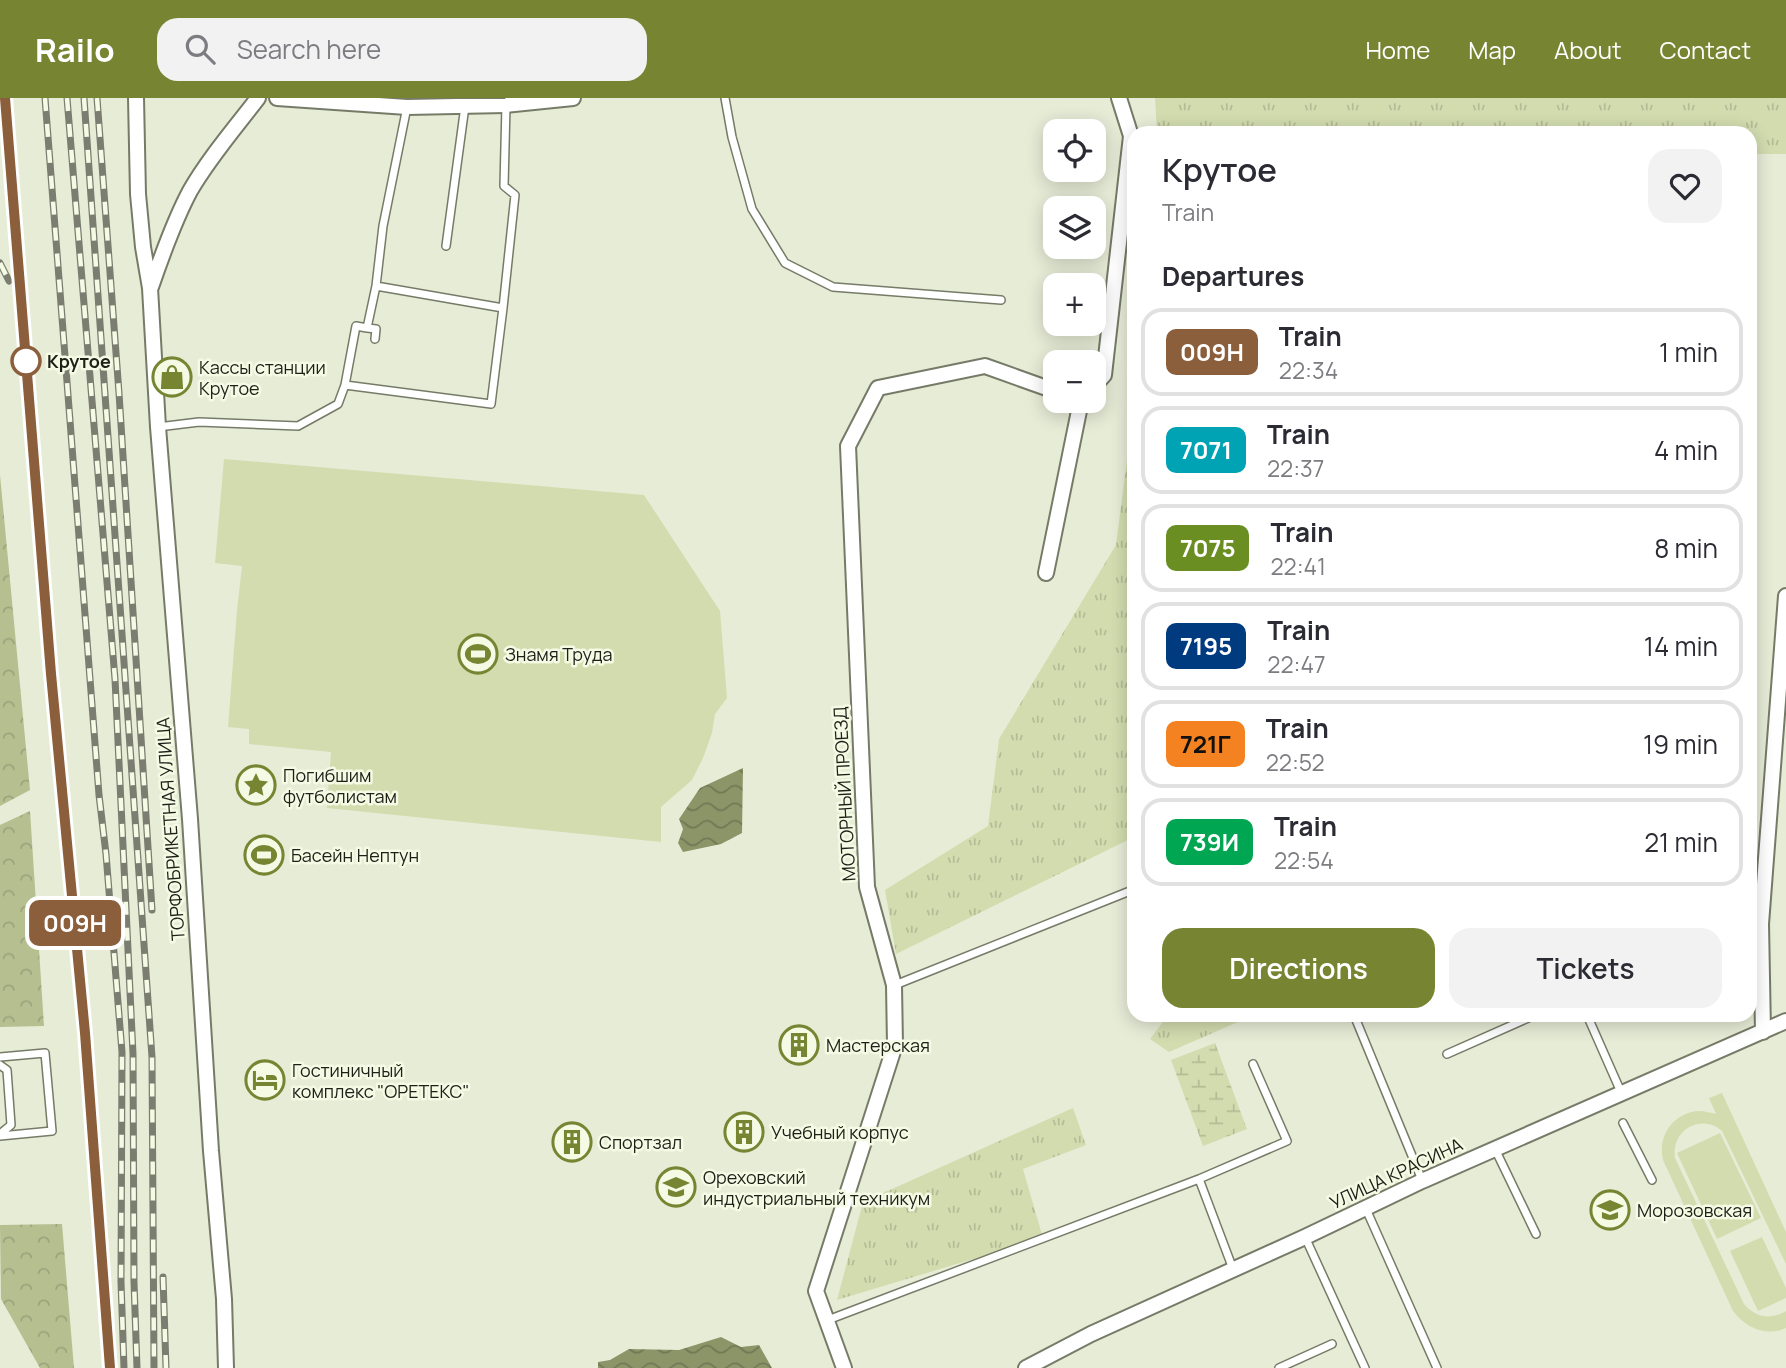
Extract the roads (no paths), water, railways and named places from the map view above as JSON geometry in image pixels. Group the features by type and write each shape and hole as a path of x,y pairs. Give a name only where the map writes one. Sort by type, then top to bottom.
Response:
{"street":[{"name":"ТОРФОБРИКЕТНАЯ УЛИЦА","path":"136,98 138,194 150,288 158,427 190,819 210,1137 224,1299 226,1368"},
{"name":"ТОРФОБРИКЕТНАЯ УЛИЦА","path":"150,288 168,239 191,191 220,147 258,98"},
{"path":"277,98 407,107 506,105 573,98"},
{"path":"1119,98 1128,126"},
{"path":"1106,357 1127,171"},
{"name":"МОТОРНЫЙ ПРОЕЗД","path":"844,1368 816,1291 895,1045 894,985 867,887 848,446 878,388 985,366 1043,387"},
{"path":"1045,573 1079,413"},
{"path":"1763,1032 1761,924 1786,596"},
{"name":"УЛИЦА КРАСИНА","path":"1026,1368 1091,1334 1422,1181 1786,1021"}],"lane":[{"path":"725,98 732,137 752,209 785,263 833,287 1001,299"},
{"path":"345,385 491,404 515,195 504,186 506,105"},
{"path":"446,246 465,106"},
{"path":"367,328 376,286 383,226 407,107"},
{"path":"376,286 503,308"},
{"path":"158,427 199,422 298,426 338,404 345,385 356,326 376,329 374,339"},
{"path":"894,985 1127,892"},
{"path":"1357,1022 1422,1181"},
{"path":"1447,1054 1519,1022"},
{"path":"1590,1022 1622,1093"},
{"path":"0,1057 45,1053 47,1116 52,1131 0,1135"},
{"path":"833,1318 1199,1179 1287,1141 1253,1064"},
{"path":"0,1065 7,1070 11,1125 0,1135"},
{"path":"8,1077 16,1076"},
{"path":"9,1089 18,1089"},
{"path":"10,1105 19,1105"},
{"path":"11,1119 20,1118"},
{"path":"1623,1123 1652,1180"},
{"path":"1495,1149 1536,1234"},
{"path":"1199,1179 1233,1269"},
{"path":"1366,1209 1437,1368"},
{"path":"1305,1237 1365,1368"},
{"path":"1279,1368 1332,1344"}],"water":[{"path":"743,768 742,833 721,844 683,852 678,843 683,829 679,819 700,788"},
{"path":"721,1337 741,1347 759,1345 772,1368 598,1368 598,1362 610,1360 629,1349 679,1350"}],"railway":[{"path":"5,98 51,674 85,1033 110,1368"},
{"path":"45,98 99,795 122,1052 121,1282 124,1368"},
{"path":"67,98 115,679 133,1054 137,1368"},
{"path":"84,98 152,1057 154,1368"},
{"path":"97,98 152,910"},
{"path":"0,263 9,281"},
{"path":"163,1277 166,1368"}],"train":[{"name":"009Н","path":"5,98 51,674 85,1033 110,1368"}],"place":[{"name":"Крутое","path":"26,361"},
{"name":"Кассы станции Крутое","path":"172,377"},
{"name":"Знамя Труда","path":"478,654"},
{"name":"Погибшим футболистам","path":"256,785"},
{"name":"Басейн Нептун","path":"264,855"},
{"name":"Мастерская","path":"799,1045"},
{"name":"Гостиничный комплекс \"ОРЕТЕКС\"","path":"265,1080"},
{"name":"Учебный корпус","path":"744,1132"},
{"name":"Спортзал","path":"572,1142"},
{"name":"Ореховский индустриальный техникум","path":"676,1187"},
{"name":"Морозовская","path":"1610,1210"}]}
